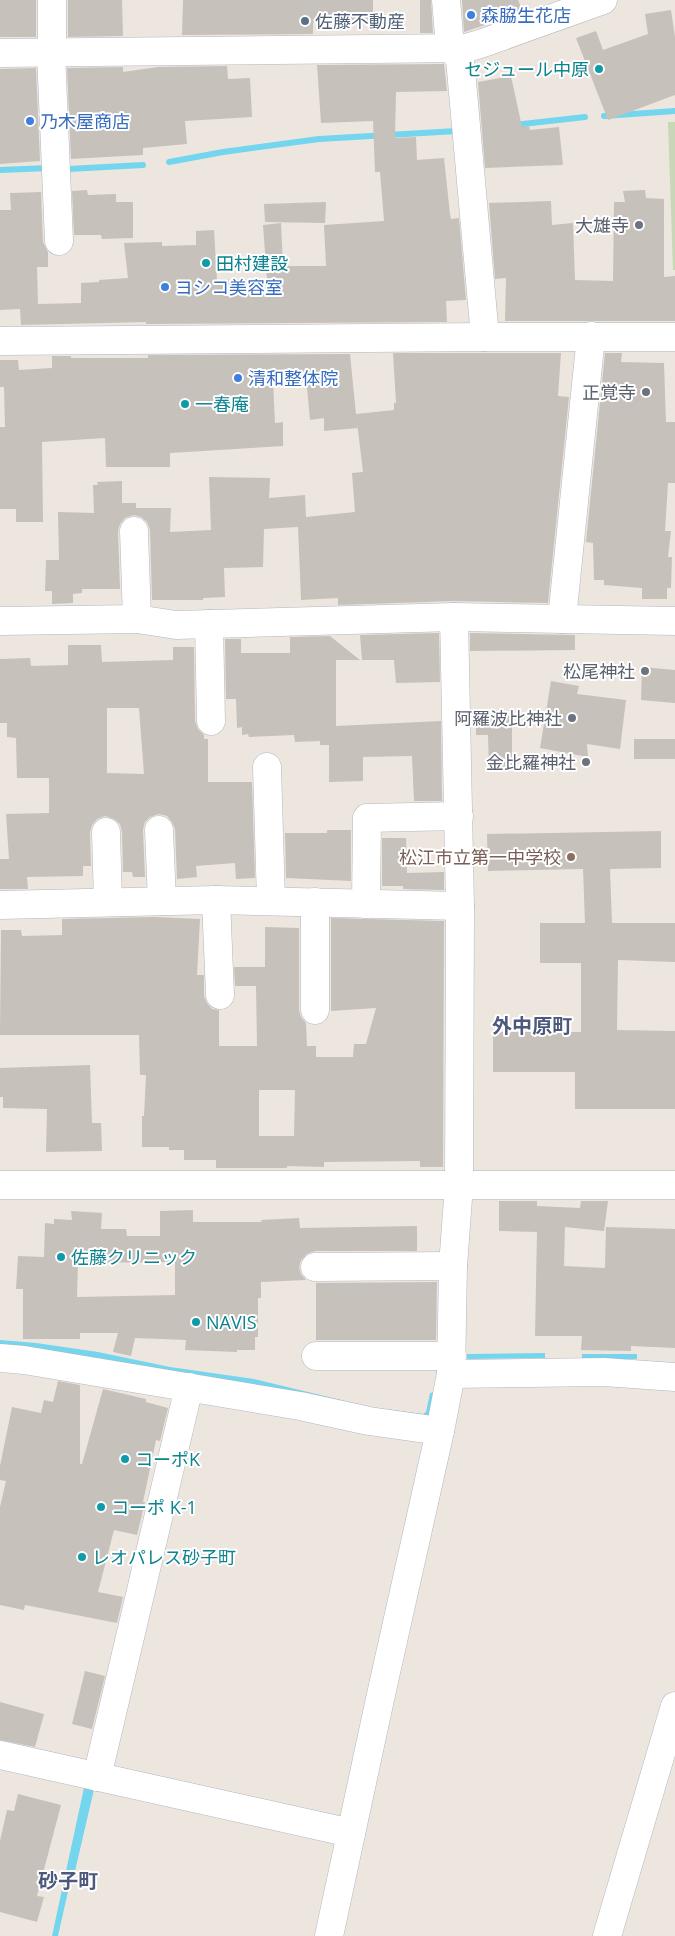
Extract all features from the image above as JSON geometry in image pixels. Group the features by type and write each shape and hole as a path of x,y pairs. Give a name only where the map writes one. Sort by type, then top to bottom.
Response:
{"street":[{"path":"52,0 51,53 59,241"},
{"path":"446,0 450,47 460,59 485,337"},
{"path":"0,54 466,48 603,0"},
{"path":"562,619 591,336"},
{"path":"0,341 675,337"},
{"path":"134,531 137,620"},
{"path":"329,1936 440,1431 452,1365 453,1266 459,1185 460,906 454,617"},
{"path":"0,621 137,620 176,624 209,624 454,617 675,621"},
{"path":"209,624 211,722"},
{"path":"267,767 271,901"},
{"path":"366,904 367,818 459,816"},
{"path":"159,830 162,901"},
{"path":"106,832 108,902"},
{"path":"0,905 216,900 460,906"},
{"path":"216,900 220,995"},
{"path":"315,902 315,1010"},
{"path":"0,1185 675,1184"},
{"path":"315,1267 453,1266"},
{"path":"316,1356 675,1377"},
{"path":"1,1361 24,1360 300,1406 368,1421 440,1431"},
{"path":"97,1777 189,1387"},
{"path":"607,1936 675,1706"},
{"path":"1,1760 97,1777 351,1833"}],"green space":[{"path":"668,122 675,122 675,270 673,270"}],"water":[{"path":"0,1340 98,1352 170,1367 254,1379 370,1407 423,1414 426,1412 430,1393 440,1391 434,1417 0,1352"},
{"path":"545,1353 545,1358 467,1359 467,1354"},
{"path":"582,1354 637,1354 637,1359 582,1359"},
{"path":"85,1783 95,1785 58,1936 52,1936"}],"building":[{"path":"0,0 36,0 36,37 0,37"},
{"path":"68,0 122,0 123,36 68,37"},
{"path":"183,0 373,0 373,22 313,23 313,34 182,35"},
{"path":"420,0 431,0 433,33 420,33"},
{"path":"462,0 518,0 523,12 464,32"},
{"path":"671,10 675,37 675,95 608,120 576,38 596,31 603,50 648,34 645,14"},
{"path":"444,64 447,91 396,92 395,138 416,137 417,160 444,158 451,219 459,218 466,300 446,301 447,322 146,324 146,322 21,325 20,309 0,310 0,210 11,210 10,193 41,192 43,242 48,252 48,267 37,267 38,304 81,303 81,283 128,278 124,243 162,242 162,246 196,245 196,231 214,230 217,280 267,279 263,225 281,223 283,266 326,266 324,225 384,221 380,172 375,172 373,121 321,123 317,65"},
{"path":"227,66 228,79 250,78 252,117 185,121 187,144 143,148 143,155 71,159 67,68 123,67 123,72 158,67"},
{"path":"36,68 40,161 0,164 0,69"},
{"path":"511,76 522,127 529,126 530,130 559,127 563,165 485,168 478,82"},
{"path":"87,190 88,195 116,194 116,202 133,202 133,238 102,239 101,235 74,235 72,191"},
{"path":"645,190 646,198 664,199 664,277 675,276 675,321 505,321 506,278 495,279 489,203 551,201 552,225 573,223 575,280 613,281 614,202 625,202 623,191"},
{"path":"326,202 325,223 265,222 264,204"},
{"path":"393,353 561,353 558,396 569,397 548,603 454,601 338,605 338,598 301,600 298,527 264,529 263,567 224,568 225,597 203,598 203,600 152,600 150,530 147,522 141,517 134,515 125,518 120,524 118,531 120,589 82,589 82,593 73,594 73,603 52,604 52,591 45,591 46,560 59,560 58,512 94,513 93,485 98,485 97,482 122,481 122,503 136,503 136,508 171,508 170,532 211,530 209,477 270,478 269,498 305,495 306,517 355,512 352,473 363,472 358,428 324,431 324,418 310,420 306,377 273,381 275,423 283,422 283,446 170,453 170,467 106,467 105,438 42,442 43,522 16,522 16,509 0,509 0,427 5,427 4,387 0,387 0,360 18,360 19,370 52,368 52,356 71,356 71,358 148,358 148,355 350,354 356,414 394,410 394,403 396,403"},
{"path":"605,353 622,353 621,362 664,363 666,422 675,422 675,483 668,483 665,531 671,531 668,557 672,557 671,588 667,588 667,599 642,599 642,588 604,585 604,580 594,580 593,543 586,542"},
{"path":"439,633 440,682 396,683 394,660 362,660 360,635"},
{"path":"470,633 575,635 575,650 470,651"},
{"path":"330,636 360,660 336,660 336,726 441,721 442,801 414,801 412,756 363,757 363,781 329,782 329,745 320,745 320,741 295,742 294,735 249,737 248,734 242,735 242,727 237,728 236,699 226,699 225,639 241,639 241,653 290,653 290,637"},
{"path":"68,645 101,645 102,662 173,660 173,647 194,647 195,721 198,729 204,735 204,739 208,739 208,782 252,782 255,878 236,879 235,863 196,866 197,877 177,879 175,829 167,816 159,814 150,817 145,822 143,830 145,877 133,877 132,872 123,872 120,824 114,819 105,816 97,819 92,825 90,832 91,866 83,866 83,876 27,877 28,889 0,889 0,859 9,859 6,814 49,813 49,778 17,778 16,738 7,737 7,723 0,723 0,659 30,658 31,666 68,665","holes":["107,708 139,708 144,774 107,773"]},
{"path":"642,667 675,670 675,703 641,700"},
{"path":"551,681 579,686 577,694 626,700 620,749 587,744 588,757 540,748"},
{"path":"476,716 512,716 512,768 489,768 488,735 476,735"},
{"path":"634,739 675,739 675,759 634,759"},
{"path":"327,830 351,830 351,881 286,878 285,833 327,833"},
{"name":"松江市立第一中学校","path":"661,831 661,868 610,869 612,923 675,923 675,962 618,960 617,1030 675,1031 675,1109 575,1109 575,1072 493,1072 493,1032 581,1032 581,963 540,963 540,923 585,923 583,869 488,871 487,834"},
{"path":"382,838 406,838 407,873 444,872 444,890 403,889 403,886 382,886"},
{"path":"154,917 200,919 197,975 204,975 204,996 207,1003 212,1009 219,1010 219,1046 257,1046 256,986 235,986 234,967 265,967 265,927 299,928 299,1010 301,1017 306,1023 307,1046 316,1046 316,1057 353,1057 354,1044 366,1044 376,1008 331,1011 331,918 444,921 443,1167 420,1167 420,1161 324,1162 324,1167 216,1168 216,1160 184,1160 184,1150 169,1150 169,1147 142,1147 142,1116 144,1116 146,1075 140,1075 139,1035 0,1035 1,930 21,930 22,936 62,935 62,919","holes":["259,1090 295,1090 294,1136 259,1136"]},
{"path":"90,1065 92,1123 101,1123 102,1151 46,1152 47,1109 3,1108 3,1097 0,1097 0,1068"},
{"path":"499,1201 537,1201 537,1206 580,1208 581,1201 608,1201 604,1231 565,1227 564,1266 605,1268 606,1227 675,1229 675,1348 631,1346 631,1351 581,1350 582,1336 535,1336 537,1232 499,1231"},
{"path":"193,1210 193,1222 262,1222 261,1220 299,1218 300,1228 417,1226 417,1251 315,1251 307,1254 301,1260 299,1267 301,1274 306,1280 261,1282 261,1298 258,1298 258,1337 255,1337 255,1350 237,1350 237,1352 185,1350 186,1340 135,1338 131,1356 113,1352 118,1333 80,1333 80,1339 23,1339 23,1289 16,1289 18,1256 44,1257 45,1223 54,1224 54,1219 72,1220 71,1211 102,1213 101,1229 126,1229 127,1236 160,1236 160,1211","holes":["175,1262 175,1295 77,1297 78,1263"]},
{"path":"437,1282 436,1340 316,1340 316,1283"},
{"path":"58,1381 80,1385 80,1464 82,1464 103,1389 146,1399 146,1402 168,1408 160,1441 156,1440 137,1535 114,1530 98,1592 123,1597 117,1623 25,1605 24,1610 0,1605 0,1507 6,1481 0,1480 0,1466 12,1407 41,1413 44,1400 53,1402"},
{"path":"85,1671 105,1676 92,1729 72,1724"},
{"path":"0,1702 44,1714 35,1747 0,1740"},
{"path":"18,1794 61,1805 37,1896 44,1897 37,1922 0,1912 0,1841 7,1810 14,1811"}],"waterway":[{"path":"604,116 675,111"},
{"path":"514,125 585,117"},
{"path":"169,162 223,152 319,139 457,131"},
{"path":"68,169 143,165"},
{"path":"0,170 49,168"}],"place":[{"name":"森脇生花店","path":"471,15"},
{"name":"佐藤不動産","path":"305,21"},
{"name":"セジュール中原","path":"599,69"},
{"name":"乃木屋商店","path":"30,121"},
{"name":"大雄寺","path":"639,225"},
{"name":"田村建設","path":"206,263"},
{"name":"ヨシコ美容室","path":"165,287"},
{"name":"清和整体院","path":"238,378"},
{"name":"正覚寺","path":"646,392"},
{"name":"一春庵","path":"185,404"},
{"name":"松尾神社","path":"645,671"},
{"name":"阿羅波比神社","path":"572,718"},
{"name":"金比羅神社","path":"586,762"},
{"name":"松江市立第一中学校","path":"571,857"},
{"name":"佐藤クリニック","path":"61,1257"},
{"name":"NAVIS","path":"196,1322"},
{"name":"コーポK","path":"125,1459"},
{"name":"コーポ K-1","path":"101,1507"},
{"name":"レオパレス砂子町","path":"82,1557"}],"district":[{"name":"外中原町","path":"532,1025"},
{"name":"砂子町","path":"68,1880"}]}
